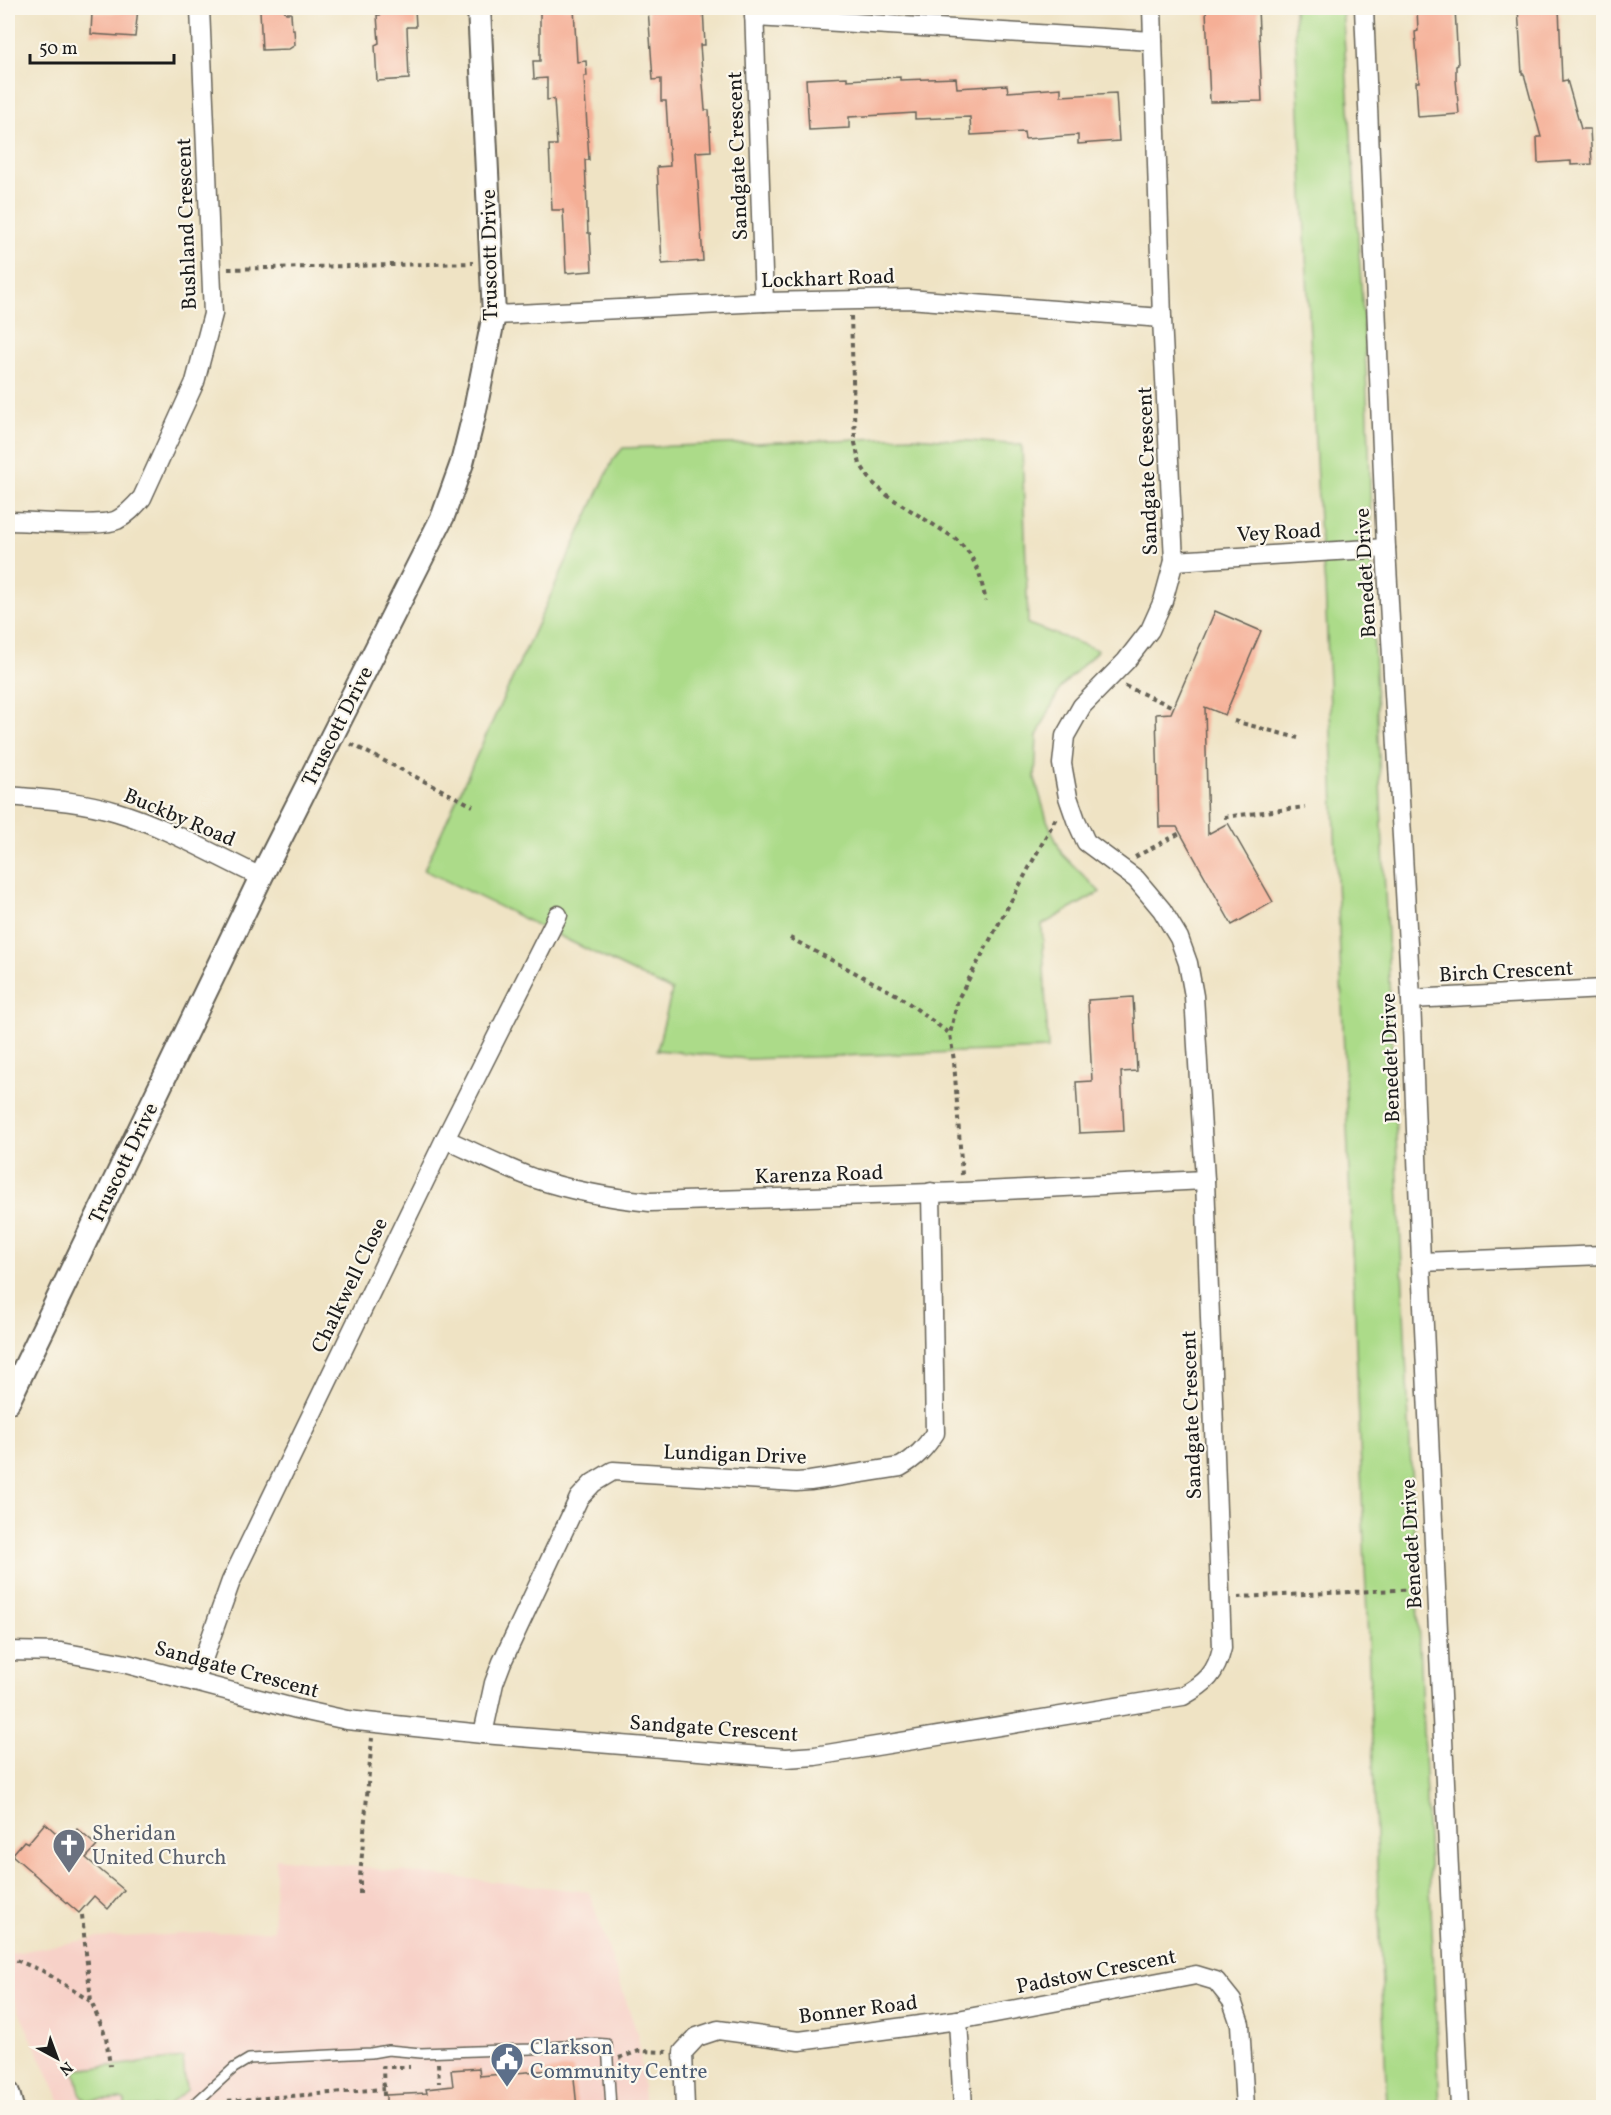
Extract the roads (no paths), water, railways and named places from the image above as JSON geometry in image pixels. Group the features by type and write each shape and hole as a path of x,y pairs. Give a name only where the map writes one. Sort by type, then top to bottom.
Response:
{"street":[{"name":"Bushland Crescent","path":"8,520 99,523 115,521 130,512 142,498 195,382 213,314 200,8"},
{"name":"Truscott Drive","path":"8,1402 261,877 443,516 462,463 494,315 479,8"},
{"name":"Sandgate Crescent","path":"8,1651 61,1652 127,1664 347,1720 483,1734 786,1758 815,1756 1183,1696 1207,1679 1218,1666 1222,1648 1205,1180 1194,996 1188,963 1179,938 1162,910 1137,879 1086,842 1068,797 1062,764 1065,736 1082,706 1126,661 1150,630 1162,601 1174,561 1162,318 1152,8"},
{"name":"Benedet Drive","path":"1364,8 1386,548 1411,999 1460,2108"},
{"name":"Sandgate Crescent","path":"754,12 764,302"},
{"path":"754,12 1153,41"},
{"name":"Lockhart Road","path":"494,315 764,302 908,298 1162,318"},
{"name":"Vey Road","path":"1174,561 1386,548"},
{"name":"Buckby Road","path":"8,796 64,801 115,811 141,820 261,877"},
{"name":"Chalkwell Close","path":"195,1682 231,1581 445,1138 558,915"},
{"name":"Birch Crescent","path":"1411,999 1604,989"},
{"name":"Karenza Road","path":"445,1138 531,1177 609,1198 650,1202 963,1192 1205,1180"},
{"name":"Lundigan Drive","path":"483,1734 494,1683 502,1662 579,1498 593,1483 613,1471 810,1481 900,1467 923,1450 935,1433 931,1192"},
{"path":"1421,1262 1604,1255"},
{"name":"Padstow Crescent","path":"958,2020 1196,1975 1215,1981 1232,2001 1240,2024 1245,2108"},
{"path":"958,2020 963,2108"},
{"name":"Bonner Road","path":"685,2108 683,2052 697,2037 718,2030 799,2041 958,2020"},
{"path":"8,2093 12,2108"}],"lane":[{"path":"190,2108 234,2068 249,2059 371,2053 388,2050 421,2053 532,2049 591,2043 607,2044 611,2108"}],"place":[{"name":"Sheridan United Church","path":"69,1874"},
{"name":"Clarkson Community Centre","path":"507,2088"}]}
